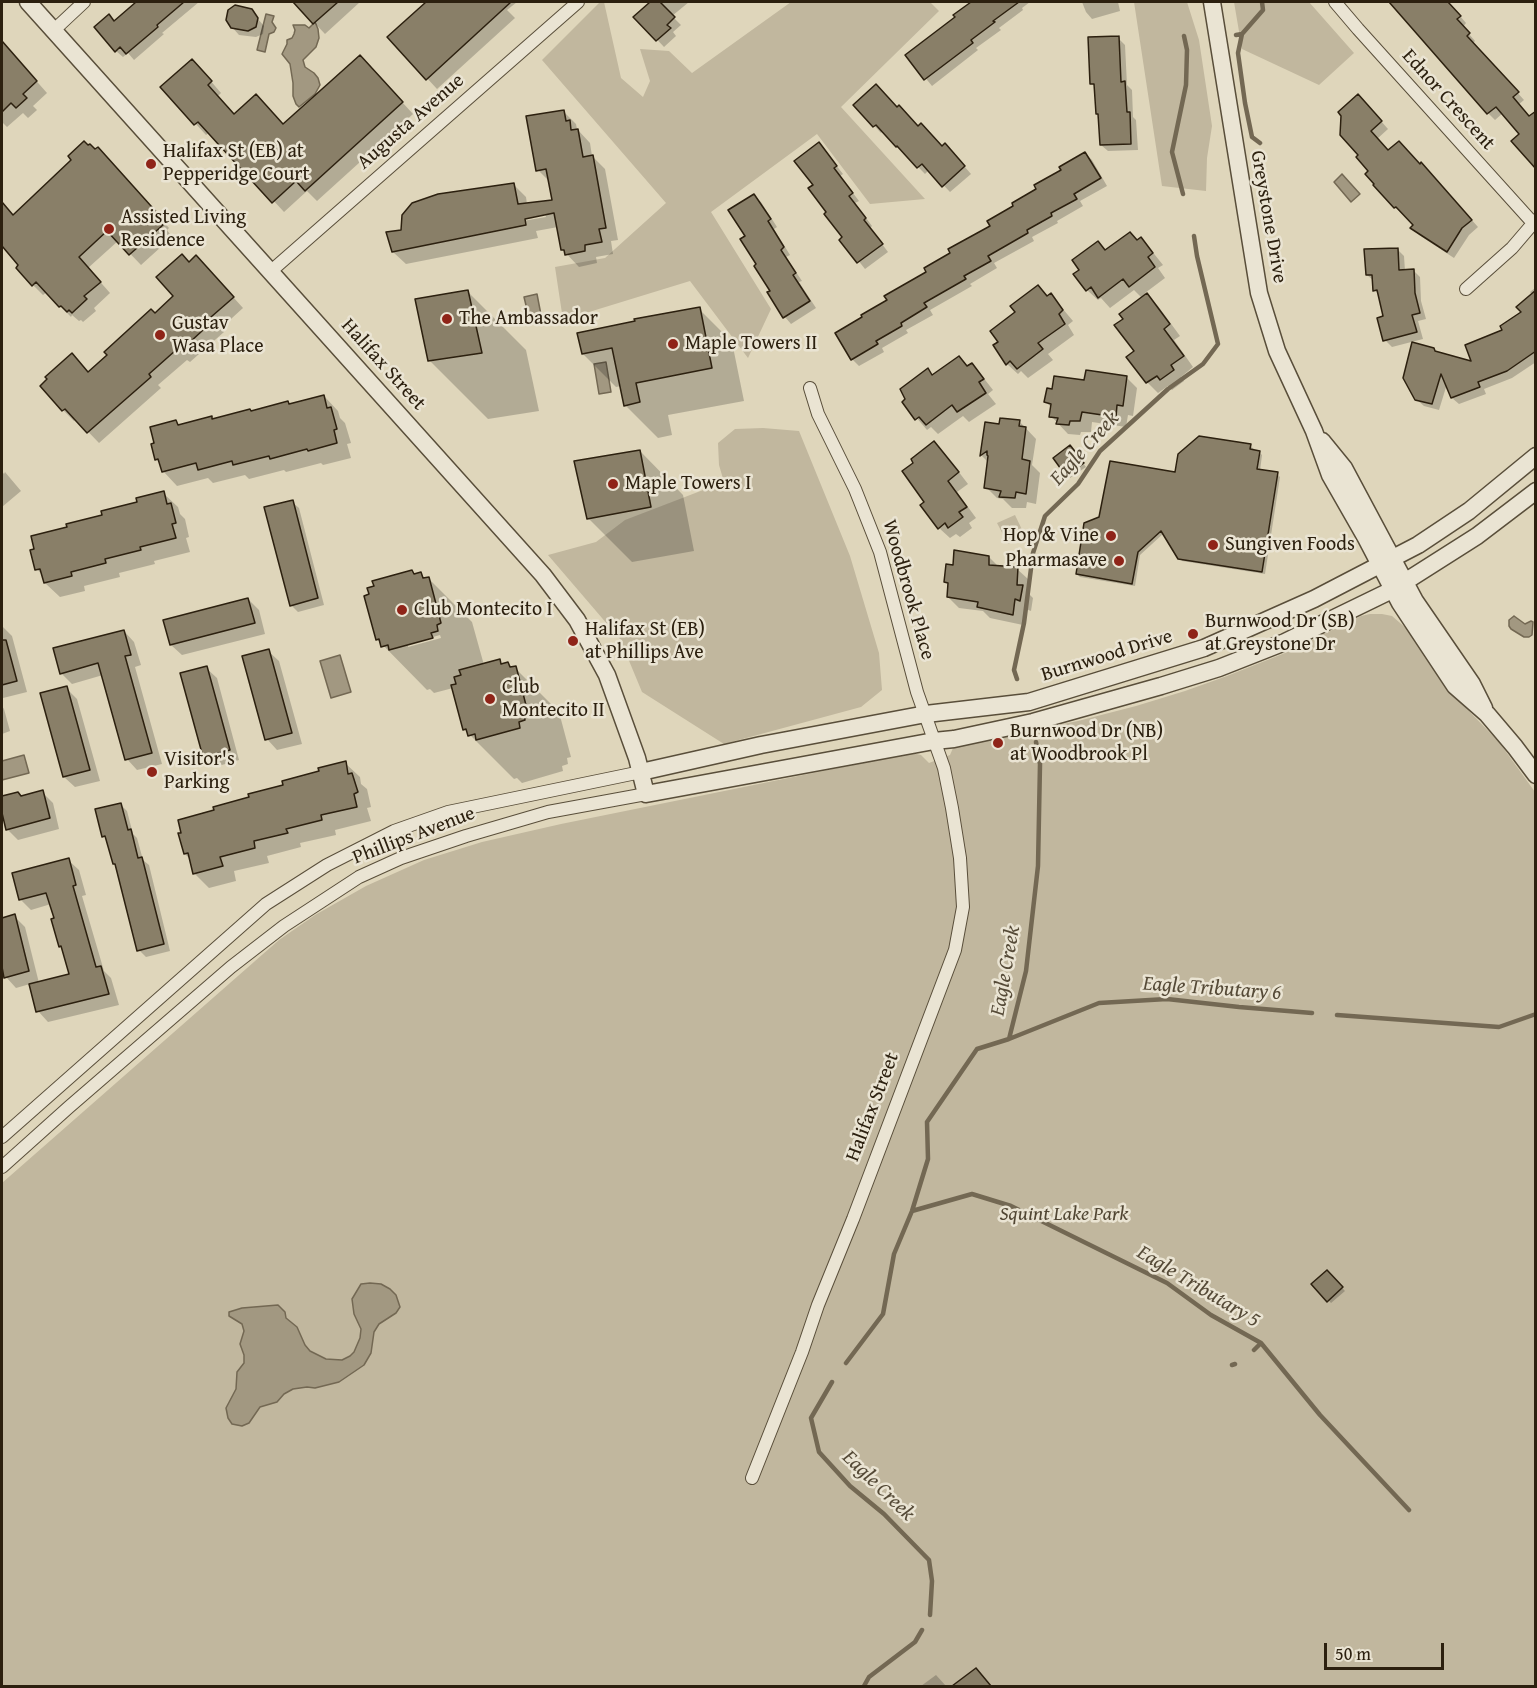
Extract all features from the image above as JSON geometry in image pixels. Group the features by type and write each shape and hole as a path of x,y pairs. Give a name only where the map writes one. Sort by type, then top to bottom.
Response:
{"street":[{"name":"Halifax Street","path":"28,2 543,575 589,641 607,675 641,772 646,794"},
{"path":"53,30 84,2"},
{"name":"Augusta Avenue","path":"270,272 578,2"},
{"name":"Greystone Drive","path":"1212,2 1259,293 1277,351 1314,431 1330,475 1387,563 1399,586 1415,601 1472,684 1487,714 1536,775"},
{"name":"Ednor Crescent","path":"1335,2 1534,221"},
{"path":"1466,289 1512,248 1534,221"},
{"name":"Woodbrook Place","path":"810,388 819,414 855,489 880,552 917,692 934,741"},
{"name":"Burnwood Drive","path":"926,714 1029,702 1204,648 1314,599 1387,563 1469,511 1536,456"},
{"path":"934,741 954,739 1033,722 1161,687 1219,668 1285,642 1399,586 1477,536 1536,490"},
{"name":"Phillips Avenue","path":"2,1137 266,904 327,865 394,831 448,812 761,745 926,714"},
{"name":"Halifax Street","path":"752,1478 956,950 963,907 960,858 944,768 934,741"},
{"name":"Phillips Avenue","path":"2,1167 231,967 284,926 359,877 401,858 548,812 934,741"}],"green space":[{"path":"600,2 604,2 621,78 643,97 650,81 640,49 669,51 692,73 791,2 930,2 939,11 841,107 925,199 870,204 817,134 711,212 771,309 748,358 690,281 563,320 555,267 605,258 666,203 542,60"},
{"path":"1134,2 1187,2 1199,40 1212,126 1207,158 1206,191 1162,186"},
{"path":"1234,2 1309,2 1354,53 1319,85 1242,49"},
{"path":"763,428 799,431 850,556 879,653 882,690 861,707 724,744 642,692 620,639 548,555 596,542 625,520 724,482 719,465 718,443 735,429"},
{"path":"1015,515 1025,536 1008,544 997,523"},
{"name":"Squint Lake Park","path":"1370,614 1392,616 1414,635 1465,707 1499,742 1535,792 1535,1686 2,1686 2,1183 279,940 315,915 366,886 424,860 482,842 912,753 921,755 929,763 950,755 953,748 962,744 1078,721 1185,691 1285,653 1361,616"}],"shaded area":[{"path":"266,14 274,16 272,22 276,28 269,34 265,52 257,50"},
{"path":"315,22 319,38 316,47 303,60 305,67 318,78 320,85 315,94 299,107 293,96 290,64 282,54 287,40 294,34 293,25 305,25 309,28"},
{"path":"1342,174 1360,194 1351,202 1334,182"},
{"path":"537,294 542,320 530,322 524,297"},
{"path":"606,362 611,392 599,394 594,364"},
{"path":"1514,616 1525,624 1533,622 1532,635 1524,637 1511,629 1509,620"},
{"path":"340,655 351,692 331,698 320,661"},
{"path":"24,755 29,773 2,780 2,761"},
{"path":"361,1284 381,1284 390,1289 396,1295 400,1307 396,1313 379,1324 374,1332 371,1353 364,1365 339,1382 315,1388 293,1389 277,1402 260,1407 249,1423 242,1426 232,1424 226,1408 236,1389 237,1372 244,1363 240,1344 244,1331 242,1324 229,1316 229,1312 242,1308 278,1305 285,1312 286,1318 297,1327 310,1351 326,1359 342,1360 354,1352 360,1338 361,1329 354,1314 352,1299"}],"building":[{"path":"136,2 184,2 126,54 120,47 115,52 94,27 109,14 114,21"},
{"path":"293,2 338,2 313,24"},
{"path":"426,2 511,2 426,80 387,37"},
{"path":"650,2 660,2 675,17 667,25 671,28 656,41 633,17"},
{"path":"971,2 1019,2 971,40 973,43 924,80 905,55"},
{"path":"1389,2 1448,2 1461,16 1457,19 1470,33 1467,36 1519,92 1513,97 1529,116 1536,111 1536,169 1511,141 1519,134 1496,107 1487,114"},
{"path":"235,5 252,9 258,18 256,27 248,31 231,28 226,20 228,10"},
{"path":"1119,36 1121,82 1125,81 1127,112 1130,112 1131,144 1100,145 1094,84 1090,84 1088,37"},
{"path":"2,41 37,81 23,94 27,98 16,108 11,103 2,112"},
{"path":"360,55 403,102 305,191 296,181 272,203 198,122 194,125 160,87 192,59 212,81 208,85 234,114 256,94 283,124"},
{"path":"876,84 918,126 921,123 942,146 945,143 965,166 942,187 922,164 917,168 876,125 873,127 853,105"},
{"path":"1358,94 1382,121 1371,131 1388,150 1399,141 1420,164 1421,162 1472,220 1462,228 1447,252 1410,228 1413,225 1373,185 1365,174 1368,171 1356,157 1358,155 1340,135 1341,116 1338,112"},
{"path":"564,110 566,121 570,120 571,130 578,129 583,157 593,155 606,228 599,229 602,242 585,245 585,251 565,255 564,250 561,250 554,213 525,219 526,225 392,252 386,232 401,230 402,215 412,203 438,194 514,183 518,204 552,200 546,169 536,171 526,116"},
{"name":"Assisted Living Residence","path":"84,141 95,149 98,147 160,216 157,219 163,225 129,255 107,231 79,257 101,282 84,296 87,299 72,313 59,307 36,282 32,286 16,268 18,265 2,246 2,202 13,215 71,160 68,156"},
{"path":"819,142 837,166 834,168 853,193 849,196 866,218 864,220 883,244 857,263 839,240 842,237 808,188 813,185 794,161"},
{"path":"1085,152 1101,178 1074,194 1077,199 1051,213 1052,216 1027,230 1028,233 988,256 991,261 964,276 966,279 924,303 927,307 901,323 902,326 876,341 878,344 851,360 835,333 887,300 884,296 926,272 924,268 950,253 948,249 990,226 987,221 1036,189 1034,185 1061,170 1059,167"},
{"path":"754,194 771,219 768,221 784,247 781,250 796,273 793,275 810,301 783,318 754,266 756,264 740,239 745,236 728,210"},
{"path":"1130,232 1137,240 1141,237 1153,253 1148,257 1155,267 1129,287 1123,279 1098,298 1091,287 1086,291 1073,274 1079,270 1072,260 1098,241 1105,250"},
{"path":"1398,248 1399,270 1414,269 1415,293 1420,313 1412,315 1417,332 1383,341 1377,318 1383,316 1377,290 1373,291 1372,275 1366,275 1364,249"},
{"name":"Gustav Wasa Place","path":"182,254 189,262 196,255 234,297 211,317 214,320 178,353 176,350 149,374 151,377 87,433 65,409 62,411 40,386 47,379 45,377 72,353 88,372 107,355 104,352 151,309 155,313 173,296 156,277"},
{"path":"1038,285 1047,296 1051,293 1063,310 1059,314 1065,324 1038,343 1043,349 1017,369 1010,361 1006,365 993,345 998,342 990,331 1015,312 1010,306"},
{"name":"The Ambassador","path":"468,290 482,353 428,361 415,299"},
{"path":"1536,290 1536,351 1507,371 1478,382 1480,387 1451,398 1441,374 1432,404 1415,400 1403,378 1412,342 1471,361 1465,345 1502,330 1500,326 1521,312 1516,307"},
{"path":"1147,293 1170,324 1164,329 1184,356 1171,365 1174,370 1160,380 1157,376 1146,383 1126,357 1134,351 1114,325 1123,319 1119,314"},
{"name":"Maple Towers II","path":"700,307 712,368 636,383 640,402 624,406 612,348 582,354 577,333 635,321 634,319"},
{"path":"959,356 967,366 972,363 984,379 979,382 986,393 957,412 952,405 926,425 919,417 915,420 902,402 905,399 900,389 928,368 932,375"},
{"path":"1086,370 1127,376 1123,406 1117,405 1116,417 1082,412 1080,421 1070,421 1069,425 1056,424 1058,418 1049,417 1051,404 1044,402 1047,388 1052,389 1054,376 1084,380"},
{"path":"324,395 327,408 331,407 337,429 334,430 337,443 270,459 269,456 233,465 232,461 198,470 196,463 162,472 158,459 155,460 150,427 176,420 178,425 212,416 212,419 250,409 251,411 288,401 289,404"},
{"path":"1000,418 1020,420 1019,426 1026,427 1022,459 1030,461 1026,494 1016,492 1015,498 999,497 1001,491 984,488 987,451 980,456 985,422 999,424"},
{"path":"1199,436 1251,444 1250,449 1260,451 1257,469 1278,472 1262,572 1178,559 1161,531 1138,552 1132,584 1076,574 1084,523 1099,517 1110,461 1175,472 1178,454"},
{"path":"934,441 959,472 948,481 967,507 959,512 963,517 948,528 945,523 938,529 920,505 924,502 902,471 913,463 911,459"},
{"path":"1070,445 1084,463 1066,476 1053,458"},
{"name":"Maple Towers I","path":"640,450 651,507 587,519 574,461"},
{"path":"164,491 167,504 171,503 176,523 172,524 176,538 140,547 141,550 105,559 106,563 71,572 72,576 44,583 40,569 35,570 30,550 34,549 31,536 67,527 66,524 102,515 101,511 137,502 136,498"},
{"path":"293,500 318,598 290,606 264,507"},
{"path":"954,550 989,556 989,565 1018,567 1017,585 1023,585 1020,601 1015,599 1013,615 977,607 978,602 947,597 948,583 944,582 946,564 953,565"},
{"name":"Club Montecito I","path":"412,570 414,574 421,572 423,578 429,577 441,623 437,625 438,631 431,633 433,638 389,650 388,645 381,647 379,639 376,640 364,596 369,594 367,588 374,586 372,581"},
{"path":"248,598 255,623 170,645 163,620"},
{"path":"124,630 131,655 125,656 152,753 125,760 98,663 60,674 53,648"},
{"path":"2,640 6,640 17,681 2,685"},
{"path":"269,649 292,733 265,740 242,656"},
{"name":"Club Montecito II","path":"500,659 501,664 508,662 510,667 516,666 528,713 524,714 525,720 519,722 520,728 476,740 475,734 468,736 466,729 463,730 451,685 456,684 454,677 461,675 459,670"},
{"path":"207,666 230,750 203,757 180,673"},
{"path":"67,686 90,770 63,777 40,693"},
{"path":"346,761 348,774 352,773 358,792 354,794 357,807 321,815 322,820 286,829 288,833 254,841 255,848 220,857 223,866 193,874 188,853 184,854 178,833 181,833 178,820 249,797 248,794 283,785 282,781 319,771 318,768"},
{"path":"43,790 50,818 6,830 2,813 2,796 18,792 21,796"},
{"path":"121,803 128,830 131,829 138,858 142,857 164,944 137,951 115,864 113,864 105,836 102,837 95,809"},
{"path":"69,858 76,885 73,886 96,967 101,966 109,994 36,1012 29,984 69,974 51,919 54,918 46,893 19,900 12,873"},
{"path":"15,914 29,971 4,978 2,918"},
{"path":"1327,1270 1343,1287 1327,1302 1311,1284"},
{"path":"976,1668 991,1686 952,1686"}],"waterway":[{"name":"Eagle Creek","path":"1236,35 1242,34 1263,10 1262,2"},
{"path":"1242,34 1238,53 1245,103 1252,137 1260,143"},
{"name":"Eagle Creek","path":"1183,194 1172,152 1186,85 1187,50 1184,36"},
{"name":"Eagle Creek","path":"1017,679 1014,670 1024,623 1033,553 1045,516 1078,484 1100,451 1168,389 1203,364 1218,344 1194,236"},
{"name":"Eagle Creek","path":"1009,1039 1026,971 1038,866 1040,764 1036,742"},
{"name":"Eagle Creek","path":"846,1363 883,1314 894,1254 912,1211 928,1159 927,1122 977,1049 1009,1039 1099,1003 1167,999 1312,1013"},
{"name":"Eagle Tributary 6","path":"1337,1015 1499,1027 1536,1014"},
{"name":"Eagle Tributary 5","path":"912,1211 972,1194 1011,1206 1167,1283 1211,1315 1261,1343 1320,1415 1409,1510"},
{"path":"1254,1350 1261,1343"},
{"name":"Eagle Creek","path":"832,1382 811,1418 819,1452 850,1486 884,1514 929,1560 932,1581 930,1615"},
{"name":"Eagle Creek","path":"864,1686 869,1677 915,1642 922,1630"}],"place":[{"name":"Halifax St (EB) at Pepperidge Court","path":"151,164"},
{"name":"Assisted Living Residence","path":"109,229"},
{"name":"The Ambassador","path":"447,319"},
{"name":"Gustav Wasa Place","path":"160,335"},
{"name":"Maple Towers II","path":"673,344"},
{"name":"Maple Towers I","path":"613,484"},
{"name":"Hop & Vine","path":"1111,536"},
{"name":"Sungiven Foods","path":"1213,545"},
{"name":"Pharmasave","path":"1119,561"},
{"name":"Club Montecito I","path":"402,610"},
{"name":"Burnwood Dr (SB) at Greystone Dr","path":"1193,634"},
{"name":"Halifax St (EB) at Phillips Ave","path":"573,641"},
{"name":"Club Montecito II","path":"490,699"},
{"name":"Burnwood Dr (NB) at Woodbrook Pl","path":"998,743"},
{"name":"Visitor's Parking","path":"152,772"}]}
